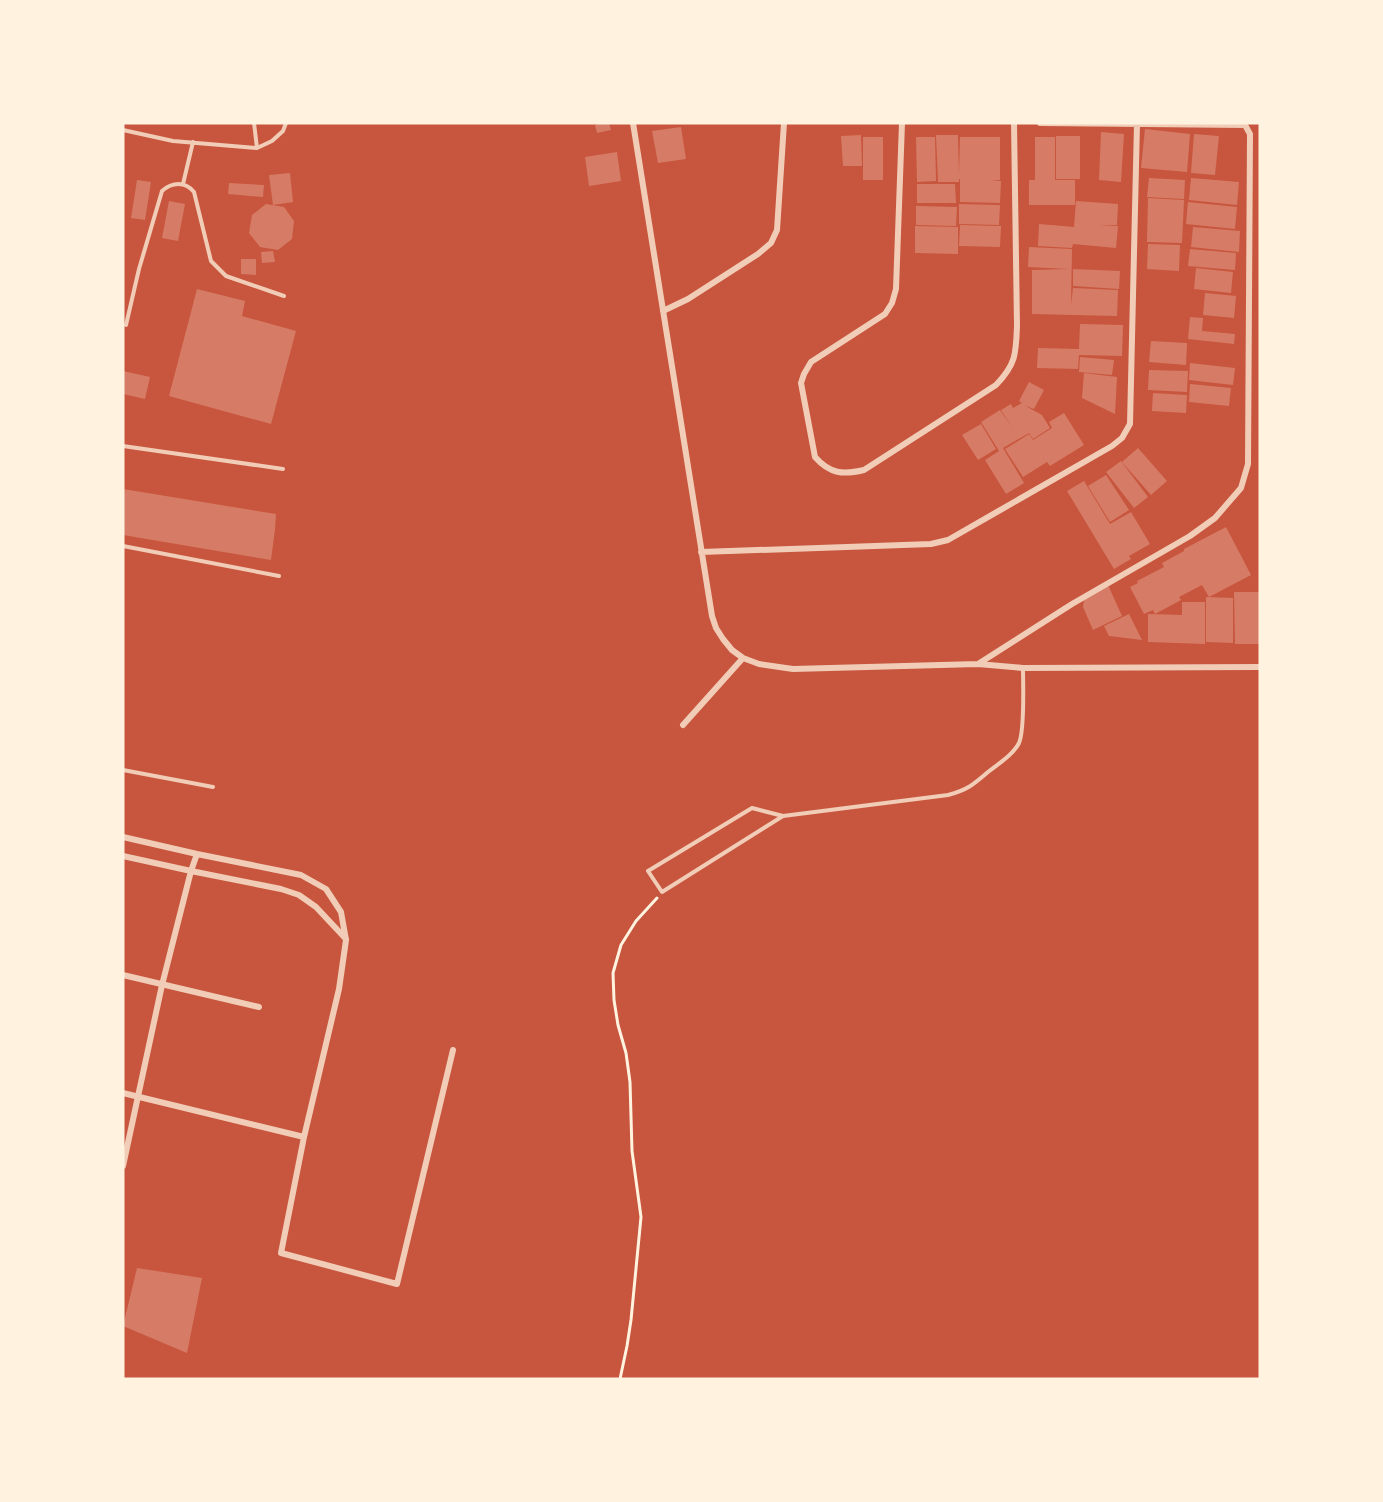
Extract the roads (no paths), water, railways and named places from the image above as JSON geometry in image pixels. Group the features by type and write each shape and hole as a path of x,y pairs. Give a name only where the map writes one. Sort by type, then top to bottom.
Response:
{"street":[{"path":"633,123 712,616 716,628 732,650 743,658 759,664 793,669 978,664 1023,668 1260,667"},
{"path":"663,311 688,299 758,254 771,243 777,230 784,123"},
{"path":"902,123 896,289 892,303 885,314 811,362 801,383 815,457 822,465 838,473 849,474 864,470 996,385 1008,373 1016,354 1017,326 1014,123"},
{"path":"978,664 1071,604 1190,536 1215,518 1241,488 1248,464 1250,134 1245,125 1040,123"},
{"path":"701,552 931,544 948,540 1113,446 1122,438 1130,424 1137,124"},
{"path":"683,725 743,658"},
{"path":"123,837 301,875 326,889 341,912 346,940 339,989 304,1137 281,1253 397,1284 453,1050"},
{"path":"123,1166 162,985 197,854"},
{"path":"123,856 281,889 299,895 316,907 346,940"},
{"path":"123,975 259,1007"},
{"path":"123,1093 304,1137"}],"lane":[{"path":"254,123 257,148"},
{"path":"123,130 173,141 257,148 272,141 283,130 286,123"},
{"path":"183,184 193,142"},
{"path":"126,325 139,269 162,191 169,185 183,184 194,192 212,261 226,276 284,296"},
{"path":"123,446 283,469"},
{"path":"123,546 279,576"},
{"path":"783,816 662,892 648,871 752,808 783,816 962,792 972,786 1019,742 1023,668"},
{"path":"123,770 213,787"}]}
